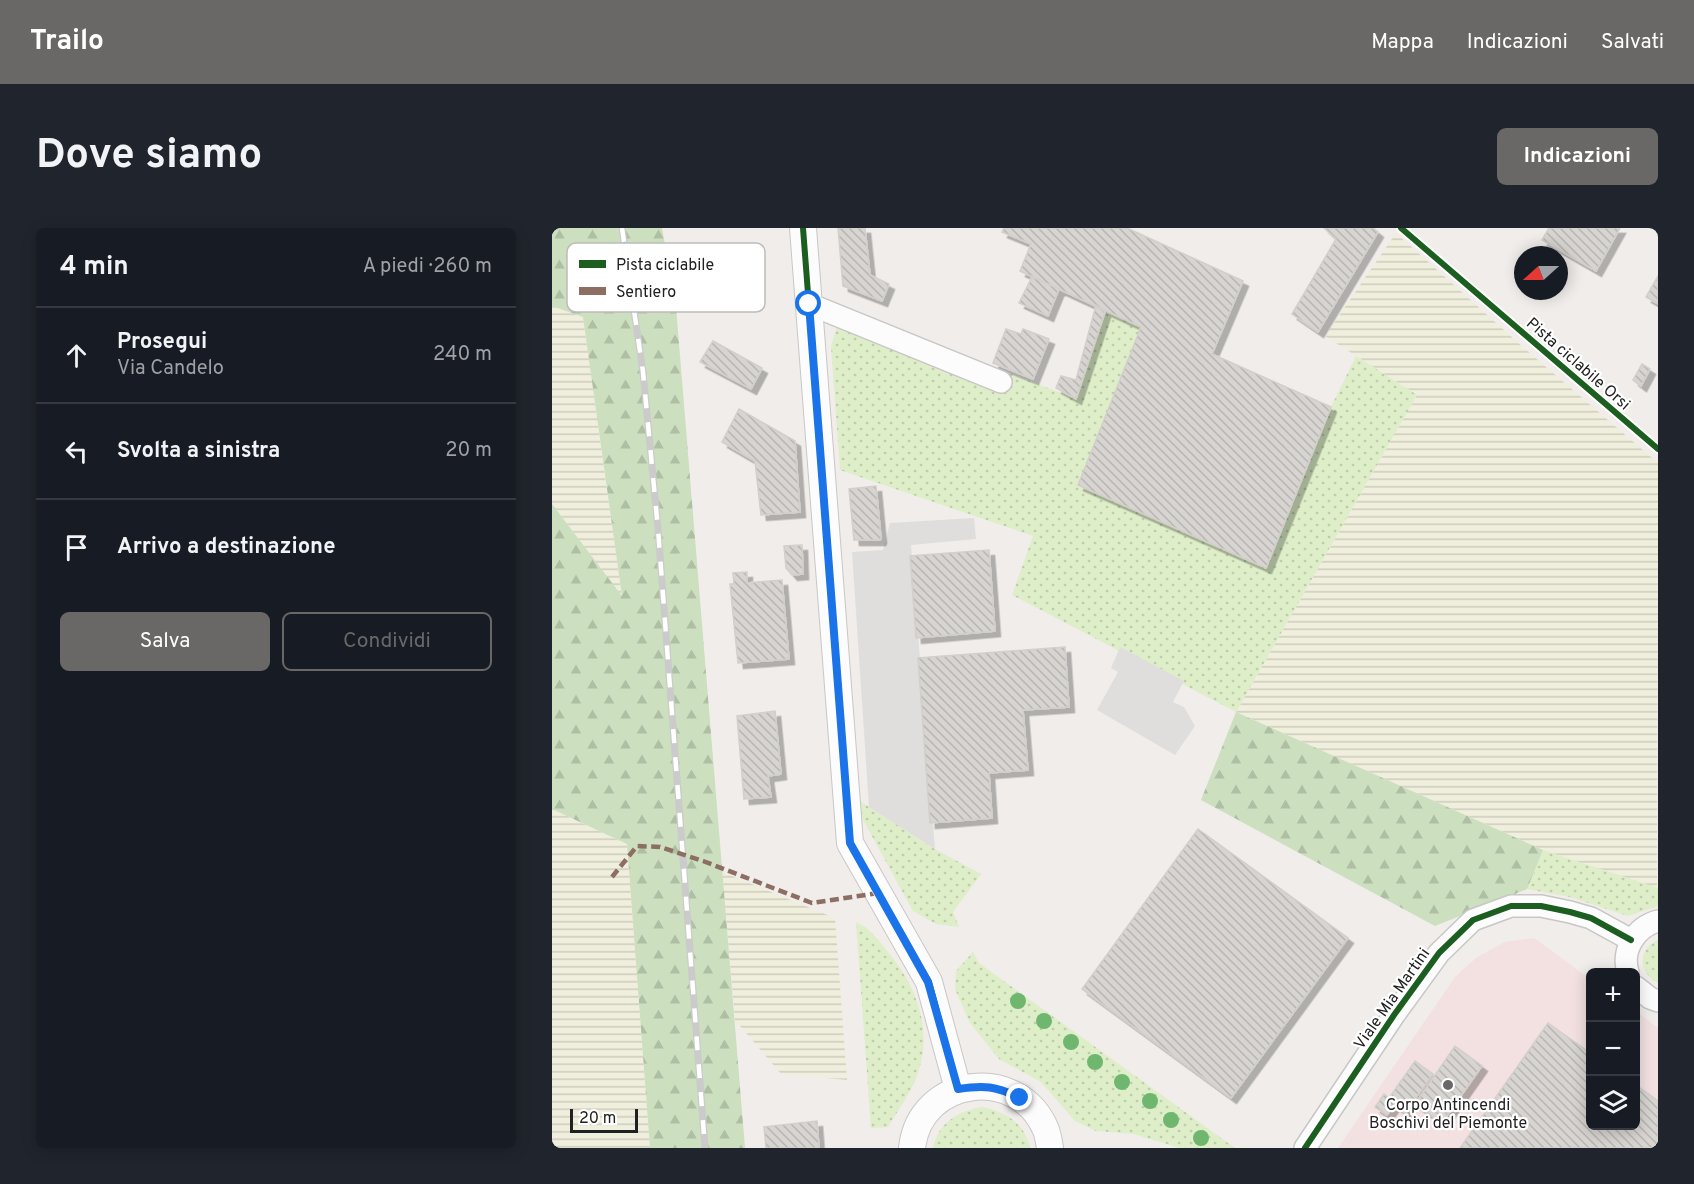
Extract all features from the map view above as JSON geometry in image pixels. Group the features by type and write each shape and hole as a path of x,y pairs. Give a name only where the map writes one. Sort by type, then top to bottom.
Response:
{"street":[{"path":"803,228 850,843 928,982 958,1089"},
{"path":"809,304 1001,382"},
{"name":"Viale Mia Martini","path":"1305,1148 1394,1015 1439,953 1473,920 1511,906 1541,906 1591,918 1631,940"},
{"path":"1628,968 1626,953 1631,940 1639,930 1658,921"},
{"path":"1640,991 1658,1001"},
{"path":"912,1148 923,1116 938,1100 958,1089 979,1086 1000,1088 1020,1098 1036,1112 1046,1131 1050,1148"}],"shaded area":[{"path":"974,518 976,539 911,545 935,849 869,807 852,552 883,550 890,523"},
{"path":"1120,647 1184,681 1173,702 1184,707 1195,726 1175,755 1097,710 1118,672 1111,668"},
{"path":"1534,938 1586,976 1586,1130 1640,1130 1640,1014 1658,1028 1658,1148 1338,1148 1455,977 1476,958 1505,942"}],"green space":[{"path":"552,228 662,228 665,243 567,243 567,311 552,306"},
{"path":"1396,233 1524,348 1658,463 1657,889 1543,850 1236,712 1417,395 1325,336"},
{"path":"552,306 583,317 622,597 552,504"},
{"path":"843,308 1076,399 1105,312 1141,327 1078,485 1266,568 1331,407 1356,356 1417,395 1236,712 1012,595 1033,536 840,470 831,346"},
{"path":"569,312 676,312 745,1148 650,1148 627,844 552,809 552,504 622,596 583,317"},
{"path":"1236,712 1543,850 1527,889 1435,926 1201,800"},
{"path":"860,801 935,849 981,874 953,912 959,927 936,924 913,911 862,818"},
{"path":"552,809 627,844 650,1148 552,1148"},
{"path":"1543,850 1658,888 1658,906 1628,916 1570,897 1527,889"},
{"path":"722,872 835,918 847,1080 781,1074 735,1020"},
{"path":"856,922 876,937 901,970 915,996 923,1025 924,1040 919,1070 888,1127 871,1128"},
{"path":"1658,940 1658,983 1647,973 1643,955 1651,944"},
{"path":"973,952 979,963 1235,1148 1179,1148 1134,1134 1096,1131 1075,1121 1041,1082 999,1059 970,1023 955,989 956,971"},
{"path":"982,1107 999,1112 1019,1125 1030,1148 933,1148 944,1125 957,1115"}],"building":[{"path":"838,228 865,228 870,275 889,284 882,301 843,286"},
{"path":"1004,228 1127,228 1243,281 1212,354 1331,407 1266,568 1078,485 1141,327 1020,271 1031,244 1002,232"},
{"path":"1324,228 1373,228 1378,232 1318,332 1292,314 1336,239"},
{"path":"1549,228 1620,228 1596,271 1568,255 1568,246 1552,246 1542,240"},
{"path":"1658,276 1658,304 1646,297"},
{"path":"1032,277 1059,289 1048,316 1019,303"},
{"path":"1096,305 1105,312 1076,399 1056,388 1061,376 1076,380"},
{"path":"1006,329 1021,334 1023,329 1049,339 1033,379 993,363"},
{"path":"713,341 762,368 751,389 700,362"},
{"path":"1642,364 1650,369 1641,386 1633,380"},
{"path":"739,409 795,441 800,512 761,515 755,461 722,442"},
{"path":"876,486 881,538 880,540 854,540 849,489"},
{"path":"802,545 803,574 792,575 786,568 784,546"},
{"path":"989,550 995,631 916,638 910,556"},
{"path":"747,572 747,583 782,580 789,659 738,663 730,584 734,584 733,573"},
{"path":"1065,647 1069,707 1023,710 1028,770 989,773 992,818 930,823 918,658"},
{"path":"775,711 781,774 768,776 771,797 744,799 737,716"},
{"path":"1198,829 1348,938 1231,1098 1082,989"},
{"path":"1548,1023 1586,1050 1586,1130 1640,1130 1640,1088 1658,1101 1658,1148 1460,1148"},
{"name":"Corpo Antincendi Boschivi del Piemonte","path":"1455,1046 1482,1066 1442,1123 1415,1104"},
{"path":"1415,1061 1433,1074 1405,1113 1394,1105 1387,1115 1375,1107 1384,1094 1389,1098"},
{"path":"817,1121 819,1148 766,1148 764,1127"}],"railway":[{"path":"622,228 624,243"},
{"path":"634,312 643,372 658,529 705,1148"}],"marked path":[{"path":"612,877 637,846 660,847 812,903 879,893"}],"cycle path":[{"path":"803,228 850,843 929,982 958,1089"},
{"name":"Pista ciclabile Orsi","path":"1401,228 1658,449"},
{"path":"1305,1148 1394,1015 1439,953 1473,920 1511,906 1541,906 1591,918 1631,940"}],"place":[{"name":"Corpo Antincendi Boschivi del Piemonte","path":"1448,1085"}],"route":[{"path":"809,304 850,843 928,982 958,1089 979,1086 1000,1088 1020,1098"}]}
